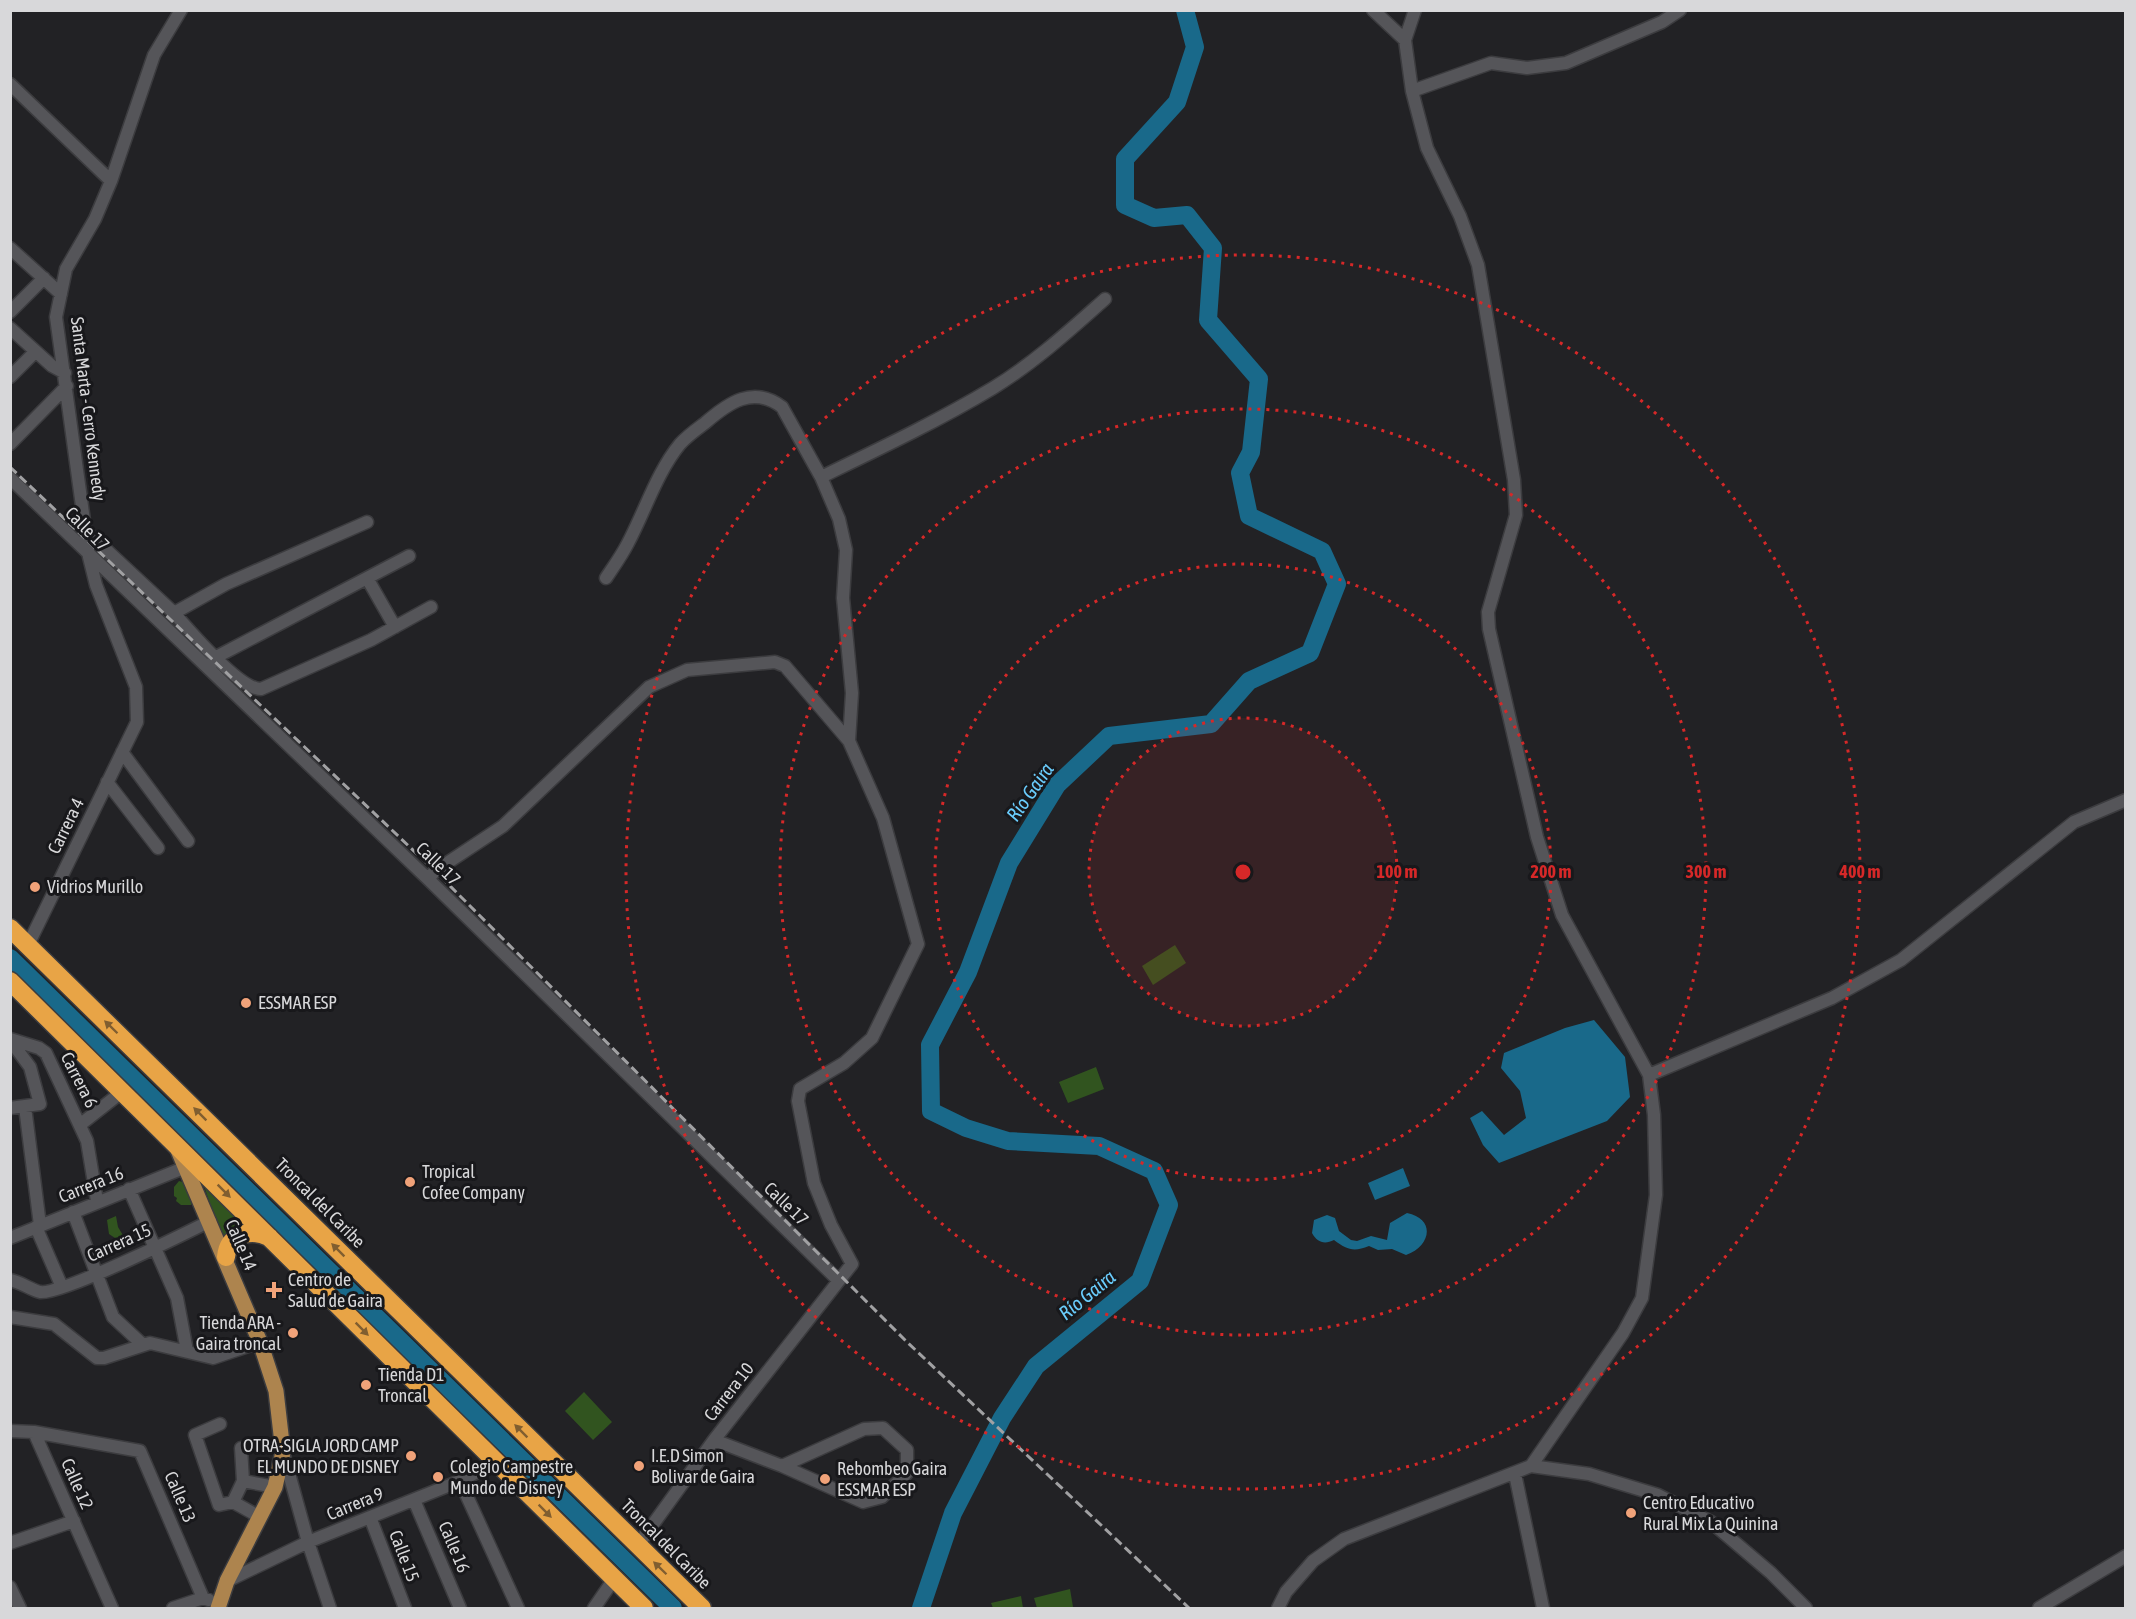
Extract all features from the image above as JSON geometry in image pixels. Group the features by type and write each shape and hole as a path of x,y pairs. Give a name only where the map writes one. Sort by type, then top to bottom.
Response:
{"highway":[{"name":"Troncal del Caribe","path":"10,928 702,1608"},
{"path":"10,981 644,1608"},
{"path":"226,1257 230,1243 242,1234 257,1233 272,1239"}],"main road":[{"name":"Calle 14","path":"174,1142 226,1257 260,1342 276,1391 283,1452"},
{"path":"218,1606 227,1581 275,1487 283,1452"}],"street":[{"name":"Santa Marta - Cerro Kennedy","path":"137,722 136,687 96,585 89,556 56,317 66,269 95,219 111,181 154,55 182,10"},
{"path":"1373,10 1405,40"},
{"path":"1278,1608 1287,1592 1313,1561 1344,1539 1531,1466 1623,1332 1642,1298 1656,1195 1654,1115 1649,1075 1562,915 1537,837 1489,629 1488,612 1516,515 1514,480 1478,265 1460,216 1427,148 1412,91 1405,40 1415,10"},
{"path":"1412,91 1491,63 1527,68 1566,63 1651,27 1680,10"},
{"path":"10,84 111,181"},
{"path":"10,248 61,294"},
{"path":"10,312 44,278"},
{"path":"821,477 889,445 995,387 1052,346 1105,299"},
{"path":"10,328 66,379 10,444"},
{"path":"10,376 35,351"},
{"path":"606,578 627,545 658,481 680,444 737,399 753,395 775,402 782,407 821,477 839,519 846,550 843,598 852,693 849,741"},
{"name":"Calle 17","path":"10,478 428,879 838,1280"},
{"path":"174,613 267,564 367,522"},
{"path":"86,531 174,613 217,657 250,686 261,689 394,627 431,607"},
{"path":"207,668 217,657 409,556"},
{"path":"367,578 394,627"},
{"path":"428,879 435,871 503,826 649,687 687,670 775,662 785,666 849,741"},
{"name":"Carrera 4","path":"28,945 137,722"},
{"name":"Carrera 10","path":"638,1545 714,1440 852,1264 831,1225 814,1183 798,1101 800,1089 844,1063 872,1038 918,944 882,818 849,741"},
{"path":"122,752 188,842"},
{"path":"107,782 158,848"},
{"path":"1649,1075 1739,1038 1764,1024 1832,998 1900,960 2074,822 2126,800"},
{"path":"10,1040 30,1067 40,1104 10,1108"},
{"name":"Carrera 6","path":"10,1040 39,1048 46,1053 87,1141 97,1201"},
{"path":"81,1124 123,1091"},
{"path":"25,1107 38,1226 62,1287"},
{"name":"Carrera 16","path":"10,1238 186,1167"},
{"path":"129,1189 177,1298 187,1351"},
{"path":"73,1212 113,1317 142,1344"},
{"name":"Carrera 15","path":"10,1280 40,1292 62,1287 98,1274 210,1221"},
{"path":"10,1317 54,1324 97,1358 126,1352 142,1344 159,1344 213,1358 260,1342"},
{"path":"220,1424 195,1436 219,1505 233,1502 260,1517"},
{"path":"714,1440 782,1466 863,1502 882,1497 907,1473 906,1450 883,1428 864,1429 782,1466"},
{"path":"10,1431 34,1432"},
{"name":"Calle 12","path":"34,1432 97,1443"},
{"name":"Calle 12","path":"34,1432 112,1608"},
{"name":"Calle 13","path":"97,1443 140,1451 203,1598"},
{"path":"233,1502 243,1481 241,1448"},
{"name":"Calle 14","path":"283,1452 308,1542 330,1608"},
{"name":"Carrera 9","path":"227,1581 308,1542 414,1500 496,1462"},
{"path":"1531,1466 1589,1474 1658,1495 1711,1522 1771,1573 1806,1608"},
{"path":"1515,1474 1543,1608"},
{"path":"460,1480 518,1608"},
{"path":"243,1481 275,1487"},
{"name":"Calle 16","path":"414,1500 460,1608"},
{"name":"Calle 15","path":"370,1517 405,1608"},
{"path":"10,1543 74,1521"},
{"path":"2039,1608 2126,1556"},
{"path":"594,1608 614,1579"},
{"path":"10,1587 20,1608"},
{"path":"173,1608 203,1598 218,1606"}],"green space":[{"path":"1175,945 1186,963 1153,985 1142,966"},
{"path":"1096,1067 1104,1089 1068,1103 1059,1082"},
{"path":"199,1171 253,1226 223,1243"},
{"path":"179,1181 186,1183 193,1198 191,1205 181,1205 176,1201 174,1187"},
{"path":"116,1216 118,1227 124,1237 118,1240 109,1234 107,1220"},
{"path":"584,1392 612,1422 593,1440 565,1411"},
{"path":"1070,1589 1073,1607 1037,1608 1034,1598"},
{"path":"1021,1596 1023,1608 993,1608 991,1603"}],"water":[{"path":"1594,1020 1625,1057 1630,1097 1607,1121 1499,1163 1483,1145 1470,1118 1482,1111 1504,1135 1526,1118 1520,1091 1501,1068 1504,1053 1565,1028"},
{"path":"1403,1168 1410,1186 1375,1200 1368,1183"},
{"path":"1407,1213 1423,1221 1427,1233 1421,1245 1406,1255 1392,1249 1378,1250 1369,1246 1351,1249 1334,1240 1321,1242 1312,1233 1314,1220 1327,1215 1335,1218 1339,1231 1351,1240 1357,1241 1371,1236 1387,1240 1390,1223"}],"waterway":[{"name":"Río Gaira","path":"921,1608 953,1513 1002,1418 1036,1366 1140,1281 1169,1205 1154,1171 1099,1146 1008,1141 966,1128 931,1111 930,1045 968,972 1009,863 1057,785 1109,736 1211,724 1249,681 1310,653 1337,584 1322,551 1249,516 1240,473 1251,452 1259,379 1208,320 1213,248 1187,215 1154,218 1125,205 1125,159 1177,102 1195,47 1185,10"},
{"path":"10,958 673,1608"}],"railway":[{"path":"10,467 435,871 907,1342 1189,1608"}],"place":[{"name":"Vidrios Murillo","path":"35,887"},
{"name":"ESSMAR ESP","path":"246,1003"},
{"name":"Tropical Cofee Company","path":"410,1182"},
{"name":"Centro de Salud de Gaira","path":"274,1290"},
{"name":"Tienda ARA - Gaira troncal","path":"293,1333"},
{"name":"Tienda D1 Troncal","path":"366,1385"},
{"name":"OTRA-SIGLA JORD CAMP EL MUNDO DE DISNEY","path":"411,1456"},
{"name":"I.E.D Simon Bolivar de Gaira","path":"639,1466"},
{"name":"Colegio Campestre Mundo de Disney","path":"438,1477"},
{"name":"Rebombeo Gaira ESSMAR ESP","path":"825,1479"},
{"name":"Centro Educativo Rural Mix La Quinina","path":"1631,1513"}]}
